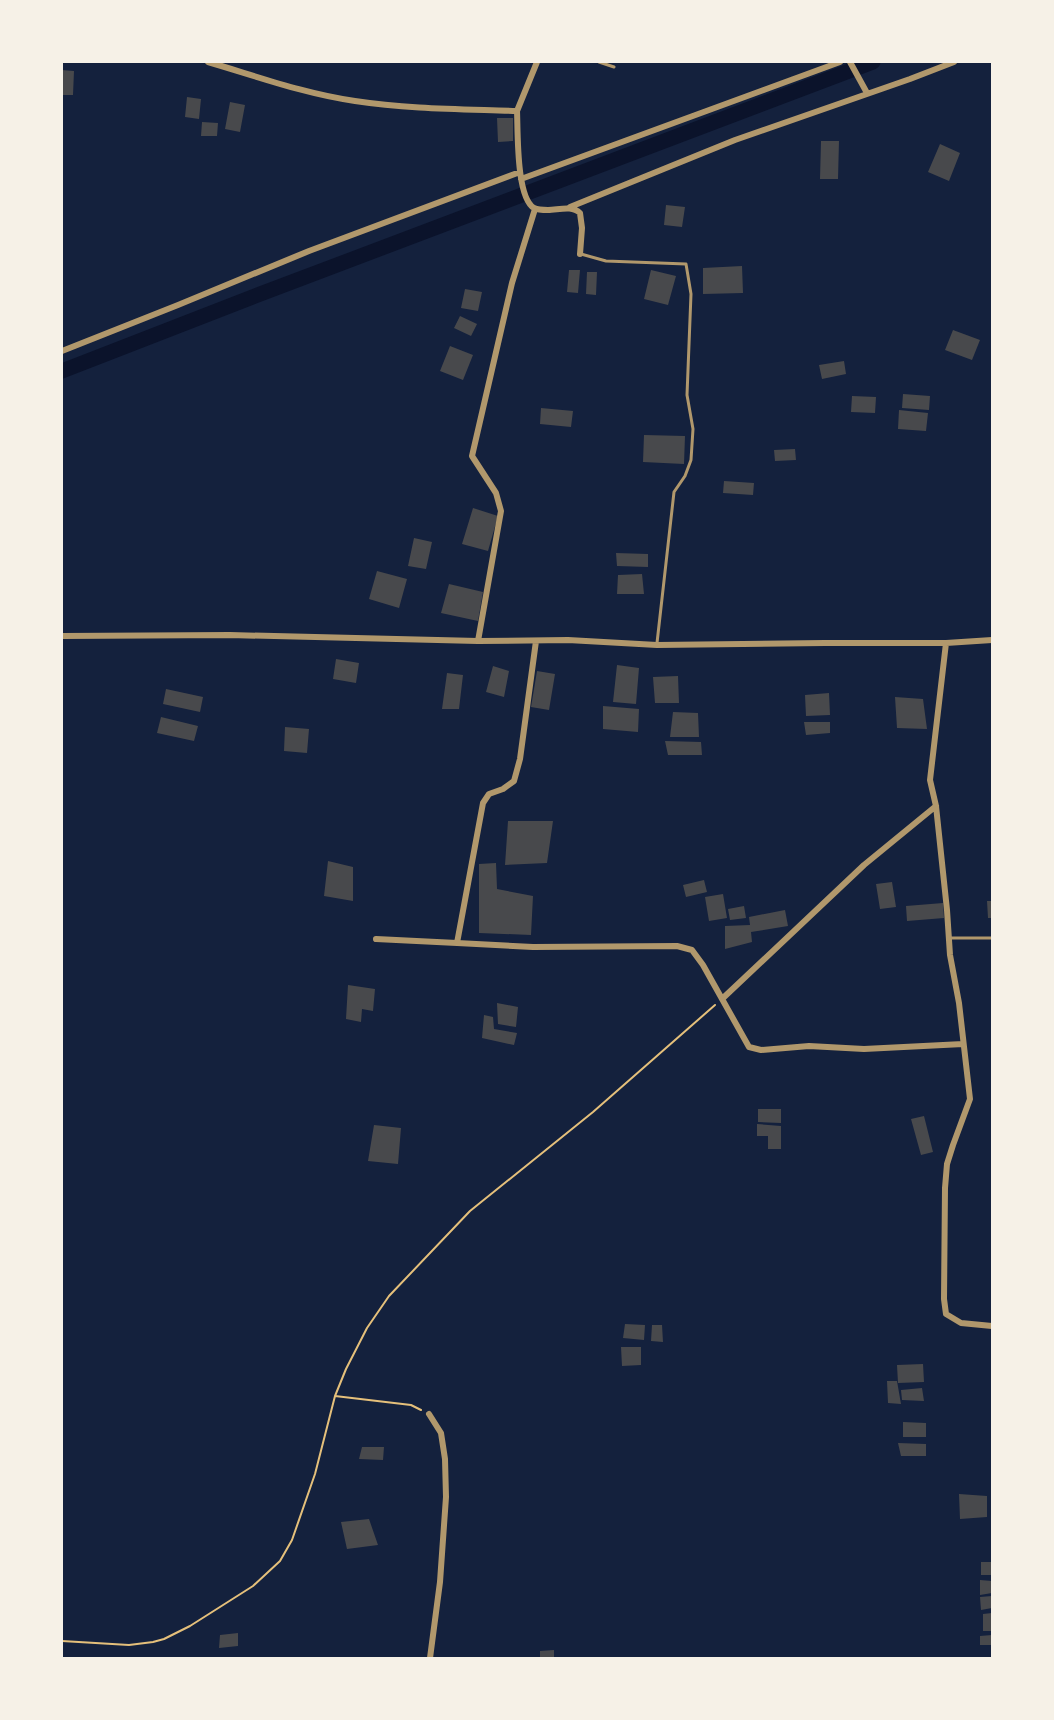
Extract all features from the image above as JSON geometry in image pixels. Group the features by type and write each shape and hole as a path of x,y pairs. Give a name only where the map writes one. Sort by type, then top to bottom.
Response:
{"street":[{"path":"209,62 296,88 354,101 517,111"},
{"path":"478,641 501,511 496,493 471,456 512,283 533,206 521,178 517,111 537,62"},
{"path":"62,351 309,251 521,178 823,64 840,62"},
{"path":"850,62 867,93"},
{"path":"567,208 735,140 954,62"},
{"path":"533,206 547,210 576,209 580,213 582,218 580,254"},
{"path":"62,636 230,635 478,641 568,640 657,645 946,643 993,640"},
{"path":"457,943 483,803 489,794 503,789 514,781 520,759 536,641"},
{"path":"946,643 930,780 936,806 949,938 970,1099 953,1145 946,1178 945,1307 946,1314 961,1323 993,1326"},
{"path":"722,999 864,865 936,806"},
{"path":"376,939 533,947 677,946 692,950 703,965 749,1047 761,1050 809,1046 864,1049 963,1044"},
{"path":"429,1414 441,1433 446,1460 441,1572 430,1659"}],"lane":[{"path":"599,62 614,68"},
{"path":"580,254 606,261 686,264 691,294 687,395 693,429 691,460 685,476 674,492 657,645"},
{"path":"949,938 993,938"}],"path":[{"path":"62,1641 129,1645 164,1639 190,1626 253,1586 280,1561 292,1539 315,1474 335,1396 346,1369 367,1328 389,1296 470,1210 593,1112 722,999"},
{"path":"335,1396 411,1405 429,1414"}],"building":[{"path":"62,70 74,71 73,95 62,95"},
{"path":"187,97 201,99 199,119 185,117"},
{"path":"230,102 245,105 240,132 225,129"},
{"path":"497,118 513,118 513,141 498,142"},
{"path":"202,122 218,123 217,136 201,136"},
{"path":"821,141 839,141 838,179 820,179"},
{"path":"940,144 960,153 949,181 928,172"},
{"path":"666,205 685,207 682,227 664,225"},
{"path":"742,266 743,293 703,294 703,268"},
{"path":"569,270 580,270 578,293 567,292"},
{"path":"651,270 676,276 668,305 644,299"},
{"path":"587,272 597,272 596,295 586,294"},
{"path":"465,289 482,292 478,311 461,308"},
{"path":"460,316 477,324 471,336 454,328"},
{"path":"953,330 980,340 972,360 945,350"},
{"path":"450,346 473,355 463,380 440,371"},
{"path":"844,361 846,374 822,379 819,365"},
{"path":"903,394 930,396 929,410 902,408"},
{"path":"852,396 876,397 875,413 851,412"},
{"path":"541,408 573,411 571,427 540,424"},
{"path":"899,410 928,413 926,431 898,429"},
{"path":"644,435 685,436 684,464 643,462"},
{"path":"795,449 796,460 775,461 774,450"},
{"path":"724,481 754,483 753,495 723,493"},
{"path":"473,508 498,516 488,551 462,544"},
{"path":"414,538 432,542 426,569 408,566"},
{"path":"616,553 648,554 648,567 617,566"},
{"path":"377,571 407,579 399,608 369,599"},
{"path":"642,574 644,594 617,594 618,575"},
{"path":"449,584 483,592 478,621 441,613"},
{"path":"336,659 359,663 356,683 333,679"},
{"path":"617,665 639,668 636,704 613,702"},
{"path":"493,666 509,671 504,697 486,692"},
{"path":"537,671 555,674 549,710 531,707"},
{"path":"447,673 463,675 459,709 442,709"},
{"path":"678,676 679,703 655,703 653,677"},
{"path":"166,689 203,697 200,712 163,704"},
{"path":"829,693 830,715 806,716 805,695"},
{"path":"895,697 923,699 927,729 897,728"},
{"path":"603,706 639,709 638,732 603,729"},
{"path":"673,712 698,713 699,737 670,737"},
{"path":"161,717 198,726 194,741 157,733"},
{"path":"804,722 830,722 830,733 806,735"},
{"path":"285,727 309,729 307,753 284,751"},
{"path":"665,741 701,742 702,755 668,755"},
{"path":"508,821 553,821 547,863 505,865"},
{"path":"328,861 353,867 353,901 324,896"},
{"path":"496,863 497,889 533,896 531,935 479,933 479,864"},
{"path":"704,880 707,892 686,897 683,885"},
{"path":"892,882 896,907 880,909 876,884"},
{"path":"723,894 727,918 709,921 705,897"},
{"path":"987,901 992,901 992,918 988,918"},
{"path":"943,903 944,918 907,921 906,906"},
{"path":"744,906 746,918 730,920 728,909"},
{"path":"785,910 788,926 751,932 752,942 725,949 725,926 750,925 749,917"},
{"path":"348,985 375,989 373,1011 362,1009 361,1022 346,1019"},
{"path":"497,1003 518,1007 516,1027 498,1024"},
{"path":"484,1015 493,1017 494,1029 517,1033 514,1045 482,1038"},
{"path":"758,1109 781,1109 781,1123 758,1122"},
{"path":"924,1116 933,1152 921,1155 911,1119"},
{"path":"757,1124 781,1126 781,1149 768,1149 768,1136 757,1136"},
{"path":"374,1125 401,1128 398,1164 368,1161"},
{"path":"625,1324 645,1325 644,1340 623,1338"},
{"path":"652,1325 662,1325 663,1342 651,1341"},
{"path":"621,1347 641,1347 641,1365 622,1366"},
{"path":"923,1364 924,1382 898,1383 897,1365"},
{"path":"887,1381 897,1381 901,1404 888,1403"},
{"path":"922,1388 924,1401 902,1400 901,1390"},
{"path":"903,1422 926,1423 926,1437 903,1437"},
{"path":"898,1443 926,1444 926,1456 901,1456"},
{"path":"362,1447 384,1447 383,1460 359,1459"},
{"path":"959,1494 987,1496 987,1517 960,1519"},
{"path":"369,1519 378,1545 347,1549 341,1522"},
{"path":"981,1562 992,1562 992,1575 981,1575"},
{"path":"980,1580 992,1581 992,1593 980,1595"},
{"path":"992,1596 992,1608 981,1610 980,1597"},
{"path":"992,1613 992,1631 983,1631 983,1614"},
{"path":"238,1633 238,1646 219,1648 220,1635"},
{"path":"992,1635 992,1645 980,1645 980,1636"},
{"path":"554,1650 554,1658 540,1658 540,1651"}],"waterway":[{"path":"62,371 873,62"}]}
